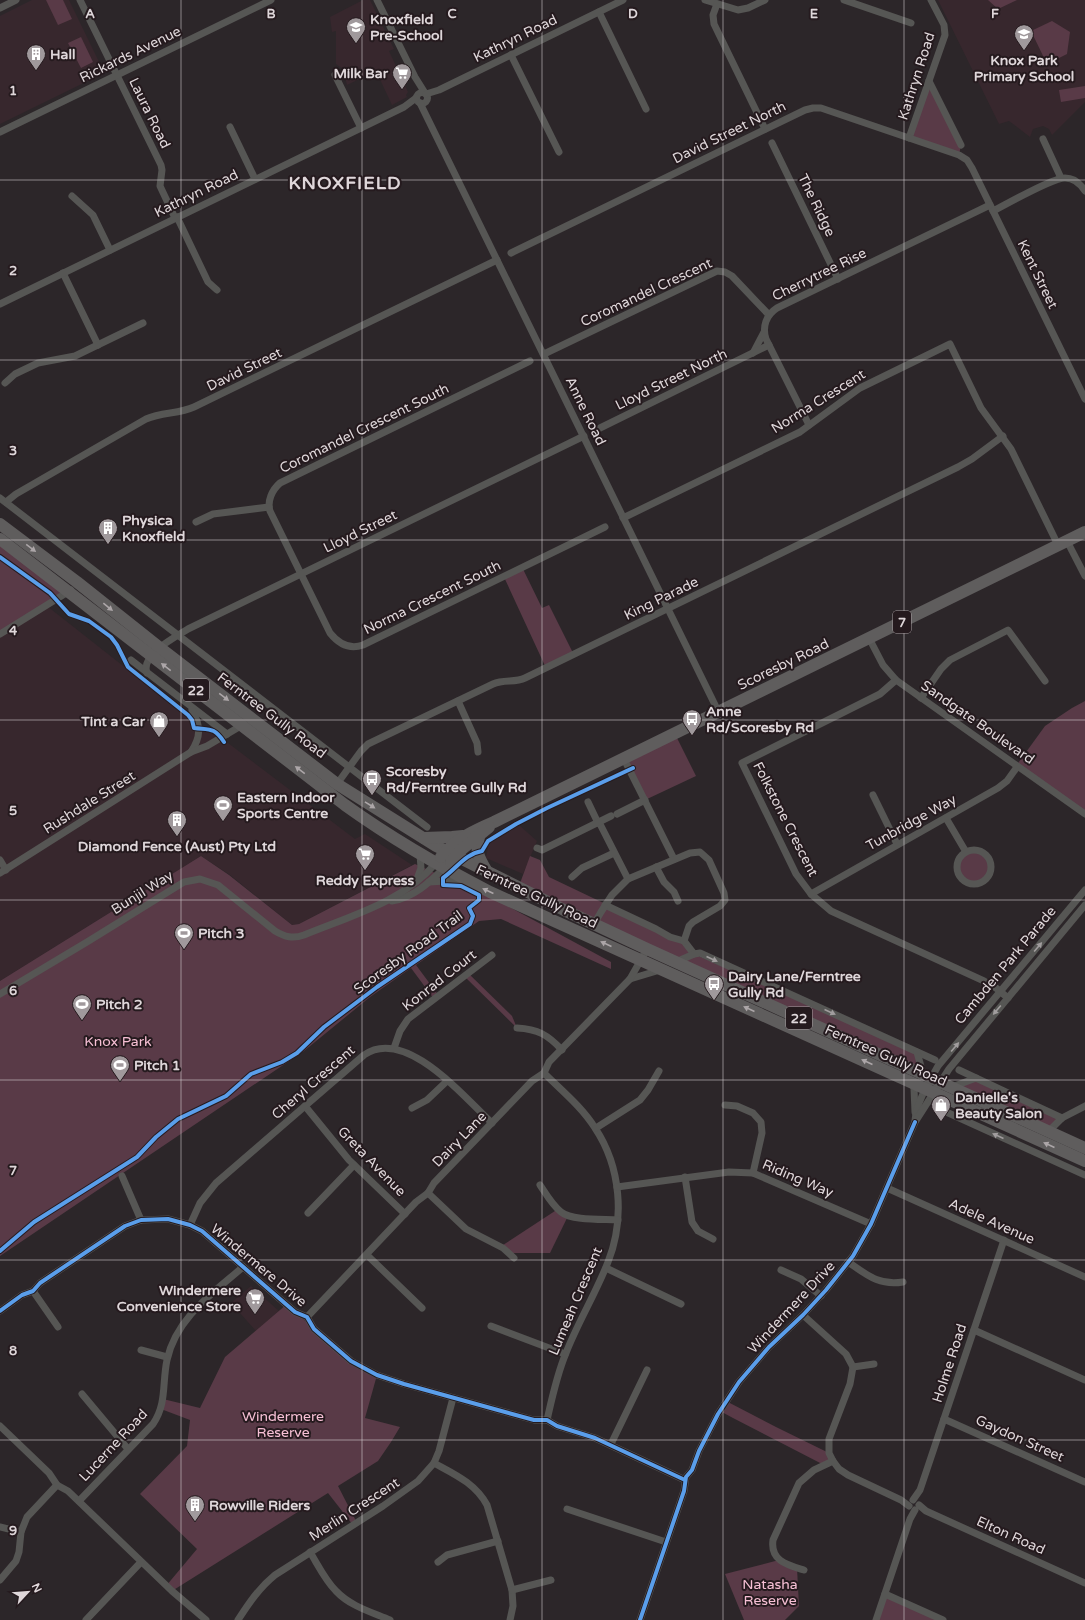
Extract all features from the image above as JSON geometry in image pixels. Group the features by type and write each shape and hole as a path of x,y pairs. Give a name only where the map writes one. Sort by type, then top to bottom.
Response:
{"main road":[{"name":"Ferntree Gully Road","path":"0,524 77,582 155,652"},
{"name":"Scoresby Road","path":"451,854 465,835 719,713 1085,532"},
{"name":"Ferntree Gully Road","path":"0,538 70,592 155,652 245,720 337,784 426,832 451,854 594,924 645,955 661,969 930,1091 950,1093 1056,1124 1061,1137 1085,1148"},
{"name":"Ferntree Gully Road","path":"245,720 345,805 376,827 465,880 645,955 676,962 932,1078 950,1093 1085,1161"},
{"name":"Scoresby Road","path":"451,854 462,849 479,837 494,822"},
{"path":"426,832 452,837 465,835"},
{"path":"479,837 476,845 478,857 486,870"},
{"name":"7","path":"440,866 451,854"}],"street":[{"path":"0,8 16,0"},
{"name":"Laura Road","path":"80,0 161,165 162,170 160,186 208,282 217,290"},
{"name":"Rickards Avenue","path":"0,132 271,0"},
{"name":"Anne Road","path":"377,0 415,78 429,120 719,713"},
{"name":"Kathryn Road","path":"0,304 623,0"},
{"path":"705,0 741,10 765,0"},
{"path":"844,0 912,23"},
{"name":"Kathryn Road","path":"909,138 945,35 944,25 931,0"},
{"path":"717,4 713,15 714,24 765,129"},
{"path":"599,12 646,109"},
{"path":"511,55 559,152"},
{"path":"335,75 361,128"},
{"path":"929,81 961,145"},
{"name":"David Street North","path":"511,253 805,110 817,108 959,155 967,160"},
{"path":"230,127 255,179"},
{"path":"1044,139 1061,178 1075,180 1085,191"},
{"name":"The Ridge","path":"772,143 838,279"},
{"name":"Kent Street","path":"967,160 1085,399"},
{"name":"Cherrytree Rise","path":"764,332 769,314 777,308 992,208 1061,178"},
{"path":"72,196 93,215 110,250"},
{"name":"David Street","path":"3,500 146,419 158,414 180,412 194,407 497,260"},
{"name":"Coromandel Crescent","path":"544,354 717,271 723,271 732,276 769,314"},
{"path":"63,273 98,345"},
{"path":"5,383 15,374 38,363 72,357 142,323"},
{"path":"764,332 809,425"},
{"path":"753,353 764,332"},
{"name":"Norma Crescent","path":"623,518 800,432 860,388 950,344 979,404 1003,436 1063,543 1085,576"},
{"name":"Lloyd Street North","path":"600,428 770,345"},
{"name":"Coromandel Crescent South","path":"269,507 276,486 285,480 530,361"},
{"name":"Lloyd Street","path":"155,652 178,635 194,626 584,436"},
{"name":"King Parade","path":"337,784 361,751 368,744 497,682 518,681 526,678 962,465 1003,436"},
{"name":"Ferntree Gully Road","path":"3,500 349,767 426,832"},
{"path":"196,522 213,514 269,507 300,574"},
{"name":"Norma Crescent South","path":"300,574 330,633 343,644 356,647 605,527"},
{"path":"0,634 70,592 77,582"},
{"path":"921,698 941,669 950,660 1008,630 1044,680"},
{"name":"Sandgate Boulevard","path":"870,638 883,665 896,680 1085,814"},
{"path":"147,673 145,666 155,652"},
{"path":"131,660 227,734"},
{"name":"Folkstone Crescent","path":"896,680 880,694 742,764 796,874 811,894 824,906 840,916 984,981 1008,998"},
{"path":"458,701 477,743 478,752"},
{"path":"190,706 197,719 200,729 197,742 191,752"},
{"name":"Rushdale Street","path":"3,871 191,752 207,746 227,734 245,720"},
{"path":"624,759 674,859"},
{"name":"Tunbridge Way","path":"811,894 998,788 1007,781 1018,767"},
{"path":"873,795 897,844"},
{"path":"537,848 542,850 644,800"},
{"path":"588,802 628,879"},
{"path":"946,818 966,852"},
{"path":"977,850 987,856 991,867 990,873 983,882 973,884 963,880 960,876 957,865 966,852 977,850"},
{"path":"594,924 605,905 628,879 692,852 703,854 709,860 725,895 724,902 720,906 691,923 684,941"},
{"path":"572,877 582,868 614,853"},
{"path":"416,882 421,868 420,854"},
{"path":"0,860 3,871"},
{"name":"Bunjil Way","path":"388,901 408,896 429,882 440,866"},
{"name":"Bunjil Way","path":"0,994 87,942 175,886 189,880 204,880 218,885 275,931 287,937 304,935 388,901 440,866"},
{"path":"656,867 664,882 674,892 678,901"},
{"path":"429,882 465,880"},
{"name":"Cambden Park Parade","path":"932,1078 946,1058 1000,991 1085,890"},
{"path":"605,905 670,937 684,941 694,954 676,962"},
{"name":"Cambden Park Parade","path":"932,1078 954,1063 1085,905"},
{"name":"Ferntree Gully Road","path":"694,954 701,954 917,1052 932,1078"},
{"name":"Konrad Court","path":"394,1048 400,1031 408,1020 492,955"},
{"name":"Dairy Lane","path":"307,1318 418,1200 428,1193 434,1183 532,1080 544,1073 549,1062 630,979 645,955"},
{"name":"Dairy Lane","path":"630,979 661,969"},
{"path":"517,1028 545,1034 562,1050"},
{"name":"Cheryl Crescent","path":"190,1225 197,1208 211,1188 368,1052 379,1048 394,1048 418,1058 447,1080 492,1123"},
{"path":"917,1052 935,1060"},
{"path":"946,1058 954,1063"},
{"path":"959,1070 976,1078"},
{"path":"596,1128 640,1100 648,1090 659,1071"},
{"name":"Lumeah Crescent","path":"544,1073 583,1112 596,1128 610,1158 617,1187 618,1220 614,1244 606,1268 565,1354 546,1420"},
{"path":"930,1091 932,1078"},
{"name":"Ferntree Gully Road","path":"955,1116 950,1093 976,1078 1056,1124"},
{"path":"412,1108 427,1100 447,1080"},
{"name":"Windermere Drive","path":"912,1083 914,1088 915,1122"},
{"name":"Windermere Drive","path":"915,1114 930,1091"},
{"name":"Windermere Drive","path":"640,1620 684,1491 685,1480 692,1470 699,1452 718,1414 739,1382 769,1347 821,1296 848,1262 871,1224 930,1091"},
{"path":"725,1105 737,1106 753,1113 761,1122 762,1133 752,1172"},
{"name":"Greta Avenue","path":"305,1106 354,1166 405,1214"},
{"path":"1056,1124 1085,1106"},
{"path":"944,1111 1085,1175"},
{"path":"308,1213 354,1166"},
{"name":"Riding Way","path":"617,1187 728,1172 752,1172 871,1224"},
{"path":"122,1176 142,1220"},
{"path":"686,1178 692,1222 698,1231 712,1239"},
{"path":"540,1185 558,1209 568,1216 618,1220"},
{"name":"Adele Avenue","path":"887,1188 1085,1277"},
{"path":"428,1193 466,1229 503,1248 514,1258"},
{"name":"Windermere Drive","path":"0,1311 22,1295 33,1291 40,1283 118,1230 142,1220 168,1219 190,1225 207,1235 298,1314 307,1318 313,1327 329,1343 366,1370 389,1380 534,1420 546,1420 557,1426 587,1434 685,1480"},
{"name":"Holme Road","path":"876,1620 1004,1240"},
{"path":"367,1255 422,1308"},
{"path":"848,1262 882,1282 888,1284 903,1282"},
{"name":"Lucerne Road","path":"79,1501 153,1424 162,1405 167,1357 175,1338 192,1313 243,1267"},
{"path":"606,1268 681,1304"},
{"path":"781,1270 801,1279 821,1296"},
{"path":"33,1291 58,1327"},
{"path":"803,1315 846,1354 853,1367 850,1384 829,1439 829,1453 833,1461 814,1470 799,1483 773,1540 773,1550 779,1560 804,1570"},
{"path":"491,1326 565,1354"},
{"path":"974,1330 1085,1380"},
{"path":"142,1350 167,1357"},
{"path":"853,1367 874,1364"},
{"path":"611,1444 647,1370"},
{"path":"82,1394 128,1449"},
{"name":"Merlin Crescent","path":"238,1620 263,1584 287,1566 408,1490 418,1481 434,1462 442,1443 453,1398"},
{"name":"Gaydon Street","path":"944,1419 1085,1482"},
{"path":"0,1426 49,1473 57,1485 66,1489 141,1562 187,1605 206,1620"},
{"name":"Elton Road","path":"833,1461 839,1469 848,1475 1085,1583"},
{"path":"434,1462 468,1482 481,1494 490,1511 512,1590 513,1606 510,1620"},
{"path":"0,1580 16,1561 19,1552 21,1532 27,1517 57,1485"},
{"path":"567,1509 666,1542"},
{"path":"0,1527 21,1532"},
{"path":"438,1562 447,1555 498,1540"},
{"path":"310,1552 329,1583 340,1595 355,1605 390,1620"},
{"path":"86,1620 141,1562"},
{"path":"512,1590 551,1580"},
{"path":"885,1594 943,1620"}],"shaded area":[{"path":"32,0 69,0 102,68 100,75 0,124 0,16"},
{"name":"Knoxfield Pre-School","path":"363,0 370,0 394,49 389,51 408,92 406,95 407,97 392,105 376,71 347,85 343,69 336,64 336,31 332,32 330,17"},
{"name":"Knox Park Primary School","path":"938,0 1085,0 1085,102 1052,135 1049,129 1043,126 1033,129 1030,137 1009,121 999,124"},
{"path":"47,606 188,717 228,743 355,839 365,834 412,865 299,924 292,925 230,875 201,856 0,981 0,634"},
{"path":"519,825 537,841 523,874 486,858 489,841"},
{"path":"251,1286 279,1311 256,1331 231,1303"}],"green space":[{"path":"46,0 63,0 72,19 58,25"},
{"path":"988,0 1017,0 998,9"},
{"path":"1052,21 1070,32 1067,54 1047,64 1031,31"},
{"path":"81,37 93,62 81,68 68,43"},
{"path":"929,81 961,145 959,155 909,138"},
{"path":"1085,86 1085,98 1061,102 1059,90"},
{"path":"0,539 70,592 0,634"},
{"path":"522,567 542,608 549,605 574,655 546,668 504,577"},
{"path":"1085,701 1085,814 1016,766 1045,726"},
{"path":"675,734 696,776 645,800 624,759"},
{"path":"971,850 977,850 986,855 990,861 990,873 986,879 977,884 971,884 962,879 957,870 957,864 962,855"},
{"name":"Knox Park","path":"201,856 229,875 292,925 299,924 415,864 502,903 611,962 611,969 501,919 479,921 416,965 439,996 434,999 411,968 370,997 304,1051 0,1256 0,981"},
{"path":"530,856 540,860 549,877 681,940 694,954 917,1052 923,1074 519,886"},
{"path":"468,973 512,1016 517,1028 464,976"},
{"path":"976,1078 1062,1118 1049,1131 952,1087"},
{"path":"558,1209 568,1216 550,1253 509,1253 500,1247"},
{"name":"Windermere Reserve","path":"287,1304 329,1343 377,1375 365,1418 400,1427 378,1461 338,1486 357,1523 353,1525 328,1493 172,1591 166,1586 197,1549 140,1494 187,1446 190,1420 161,1409 163,1399 200,1408 225,1357"},
{"path":"726,1401 829,1453 831,1458 824,1465 720,1411"},
{"name":"Natasha Reserve","path":"779,1560 797,1568 799,1606 785,1620 744,1620 725,1574"},
{"path":"885,1594 943,1620 876,1620"}],"cycle path":[{"path":"0,557 50,593 69,614 89,621 111,637 117,645 128,667 188,715 192,720 194,728 211,730 224,742"},
{"name":"Scoresby Road Trail","path":"0,1251 34,1222 137,1157 156,1137 178,1119 226,1096 251,1074 282,1062 297,1053 324,1027 377,987 470,924 473,916 469,908 479,900 479,895 461,886 443,885 443,878 466,858 482,851 488,841 547,808 633,768"},
{"path":"640,1620 684,1491 686,1477 692,1470 699,1451 718,1414 739,1382 769,1347 803,1315 826,1290 853,1256 871,1224 915,1122"},
{"path":"0,1311 22,1295 33,1291 40,1283 125,1226 141,1220 168,1219 190,1225 202,1231 295,1312 307,1317 314,1329 351,1361 377,1375 404,1384 534,1420 547,1420 557,1426 595,1438 685,1480"}],"place":[{"name":"Knoxfield Pre-School","path":"356,44"},
{"name":"Knox Park Primary School","path":"1024,51"},
{"name":"Hall","path":"36,71"},
{"name":"Milk Bar","path":"402,90"},
{"name":"Physica Knoxfield","path":"108,545"},
{"name":"Anne Rd/Scoresby Rd","path":"692,736"},
{"name":"Tint a Car","path":"159,738"},
{"name":"Scoresby Rd/Ferntree Gully Rd","path":"372,796"},
{"name":"Eastern Indoor Sports Centre","path":"223,822"},
{"name":"Diamond Fence (Aust) Pty Ltd","path":"177,837"},
{"name":"Reddy Express","path":"365,871"},
{"name":"Pitch 3","path":"184,950"},
{"name":"Dairy Lane/Ferntree Gully Rd","path":"714,1001"},
{"name":"Pitch 2","path":"82,1021"},
{"name":"Pitch 1","path":"120,1082"},
{"name":"Danielle's Beauty Salon","path":"941,1122"},
{"name":"Windermere Convenience Store","path":"255,1315"},
{"name":"Rowville Riders","path":"195,1522"}],"district":[{"name":"KNOXFIELD","path":"345,183"}]}
